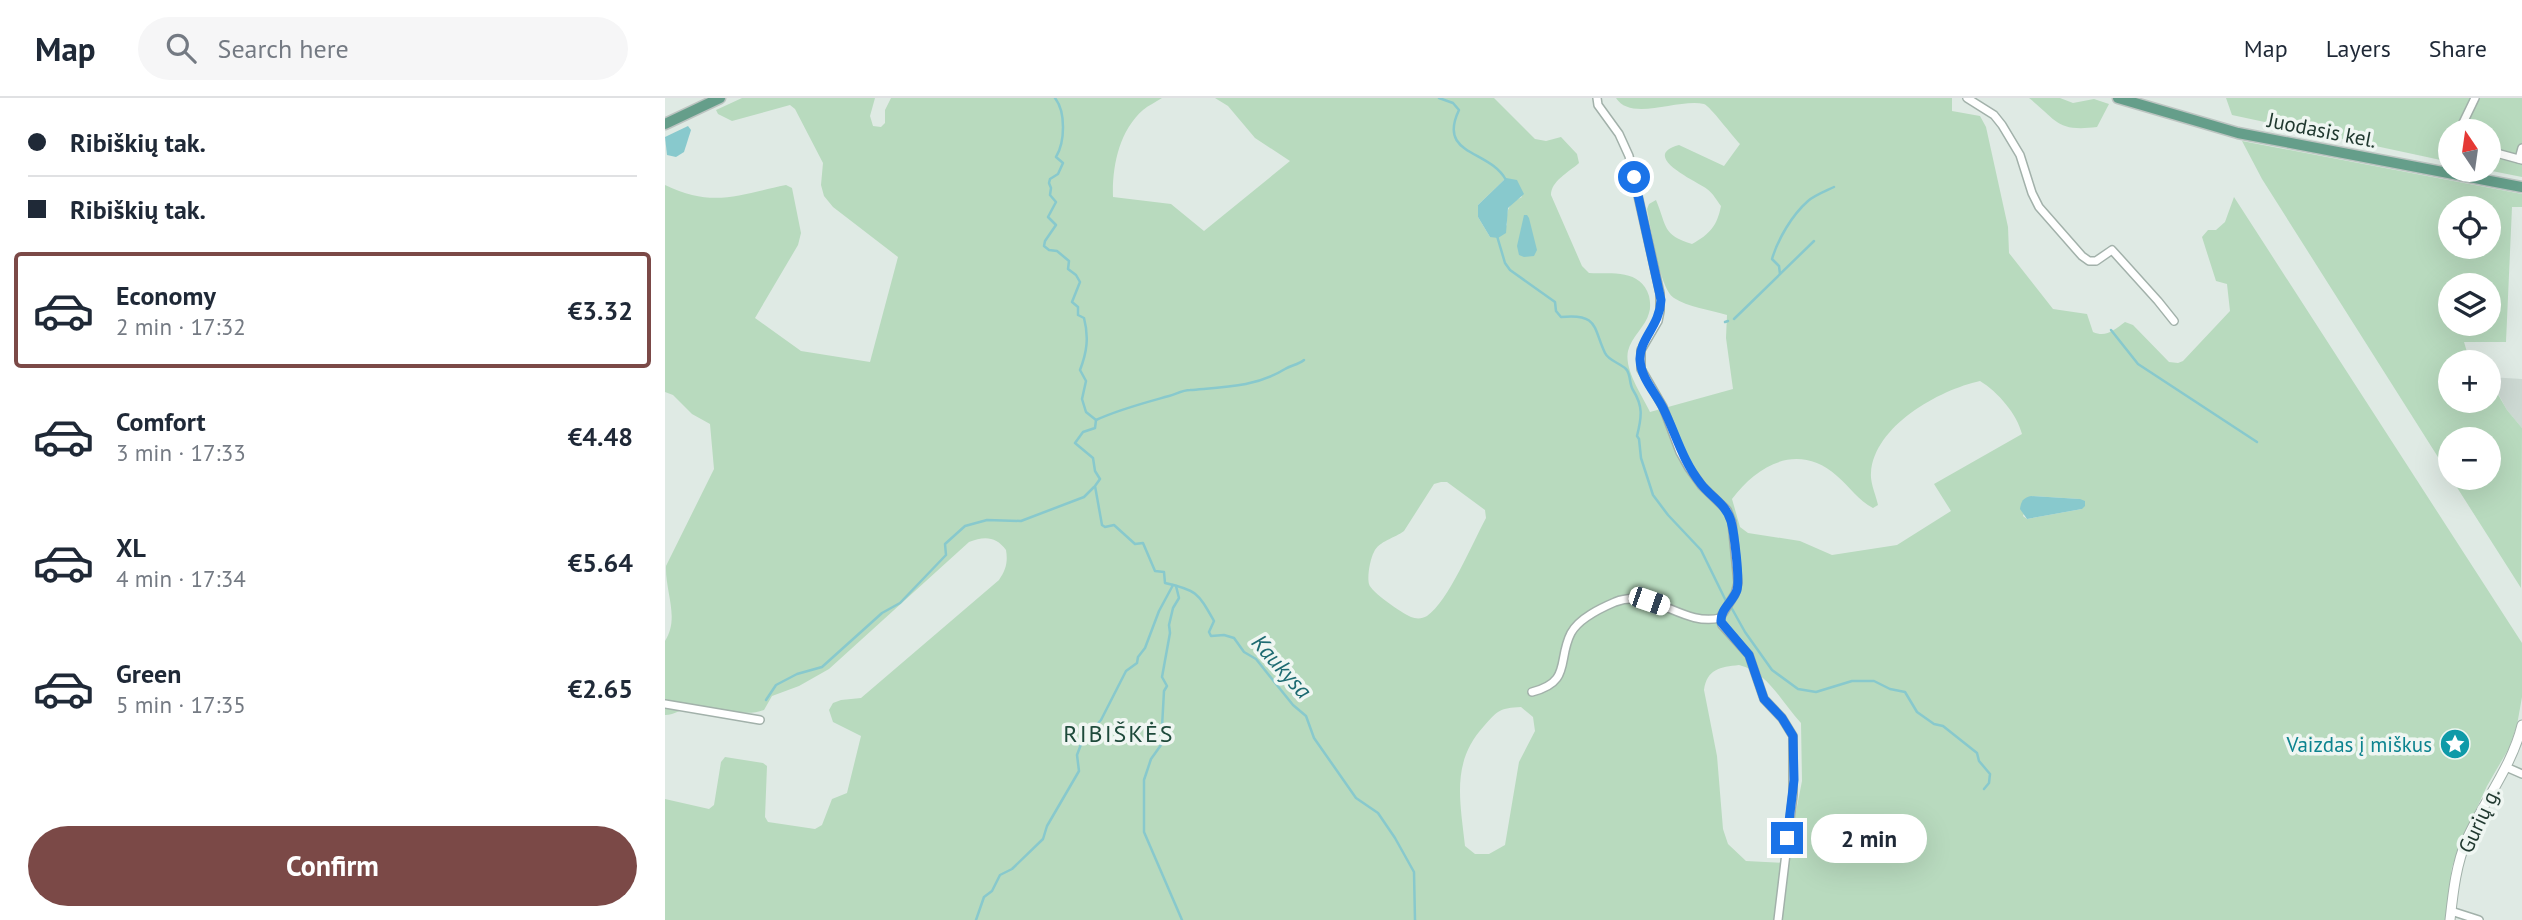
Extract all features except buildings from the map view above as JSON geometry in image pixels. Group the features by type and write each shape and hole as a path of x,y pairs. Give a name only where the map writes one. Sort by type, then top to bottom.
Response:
{"main road":[{"path":"665,124 720,98"},
{"name":"Juodasis kel.","path":"2118,98 2238,133 2522,187"}],"street":[{"path":"1532,692 1550,686 1561,673 1571,634 1577,625 1616,602 1642,599 1697,620 1708,621 1720,618 1735,594 1738,583 1732,522 1727,509 1702,486 1684,460 1663,407 1641,369 1641,350 1658,321 1660,293 1637,184 1626,147 1598,105 1597,98"},
{"path":"1967,98 1999,120 2020,155 2039,207 2083,256 2089,261 2096,261 2112,250 2174,321"},
{"path":"2465,119 2475,98"},
{"path":"2501,154 2520,160 2522,148"},
{"path":"1720,618 1722,625 1749,655 1764,699 1782,718 1793,736 1793,795 1778,920"},
{"path":"665,704 760,720"},
{"name":"Gurių g.","path":"2450,916 2458,866 2467,840 2505,767 2522,725"},
{"path":"2505,767 2522,774"},
{"path":"2450,916 2479,920"}],"shaded area":[{"path":"2501,378 2522,379 2522,428 2501,399"}],"green space":[{"path":"742,98 875,98 870,116 873,126 881,127 885,123 885,110 891,98 1162,98 1145,108 1128,128 1116,162 1113,197 1171,204 1204,231 1290,161 1255,138 1228,106 1215,98 1494,98 1535,139 1546,141 1561,137 1577,154 1579,163 1557,181 1551,195 1582,266 1589,273 1633,277 1645,287 1650,311 1630,346 1627,358 1631,374 1650,412 1733,389 1726,338 1727,315 1686,304 1669,292 1660,270 1647,209 1649,204 1656,200 1670,233 1682,241 1692,244 1704,237 1715,224 1721,206 1709,191 1674,168 1665,156 1668,150 1679,145 1724,166 1740,144 1704,104 1644,109 1623,105 1616,98 1952,98 1952,111 1980,116 1986,127 2008,227 2009,253 2053,309 2087,314 2093,332 2098,334 2110,332 2125,322 2133,325 2169,362 2183,361 2230,311 2227,284 2216,281 2202,237 2208,230 2216,230 2225,222 2234,197 2522,643 2522,697 2517,725 2509,748 2487,786 2460,844 2452,867 2445,920 665,920 665,799 709,809 714,805 721,762 725,757 763,763 767,766 765,817 768,822 815,829 822,825 832,799 847,793 861,736 833,722 829,710 833,703 861,698 999,580 1007,562 1006,550 998,542 985,538 969,542 829,669 799,686 772,696 764,710 745,713 701,706 665,715 665,641 672,614 666,566 714,469 710,424 692,414 673,395 665,392 665,185 682,192 712,198 786,185 792,188 801,233 798,245 755,318 801,351 870,362 898,257 833,207 824,196 821,185 823,163 795,109 790,105 732,121 718,114 716,110","holes":["1506,178 1522,197 1509,208 1507,225 1490,237 1478,217 1478,205","1980,381 2006,404 2022,434 1934,484 1951,511 1897,545 1832,555 1800,541 1748,533 1740,527 1732,499 1754,476 1767,467 1794,459 1808,460 1823,466 1868,505 1873,508 1878,505 1871,473 1875,456 1884,440 1911,413 1946,393","1447,482 1485,510 1486,518 1443,598 1427,616 1415,618 1394,607 1371,588 1368,581 1369,568 1376,548 1404,531 1434,484","2031,496 2080,499 2082,509 2027,519 2023,516","1739,665 1758,674 1774,689 1801,723 1802,781 1786,863 1746,861 1728,844 1723,829 1717,756 1704,690 1711,673","1521,707 1533,717 1535,731 1519,762 1505,845 1489,854 1475,854 1465,846 1460,797 1462,768 1466,753 1474,740 1496,713"]},
{"path":"2029,98 2060,98 2073,103 2094,99 2109,104 2097,127 2073,128 2058,123"},
{"path":"2226,98 2522,98 2522,177 2501,173 2501,119 2438,119 2438,159 2232,115"},
{"path":"2242,141 2438,178 2438,182 2459,182 2522,194 2522,207 2512,207 2506,342 2464,342 2466,350 2438,350 2438,413 2501,413 2501,400 2522,428 2521,588 2459,490 2501,490 2501,427 2438,427 2438,457 2262,179"}],"water":[{"path":"688,126 691,130 684,152 676,157 667,155 665,137"},
{"path":"1506,178 1517,180 1524,194 1508,208 1506,233 1498,238 1490,237 1478,217 1478,205"},
{"path":"1524,215 1529,218 1537,250 1534,256 1519,255 1517,246"},
{"path":"2031,496 2080,499 2085,501 2085,506 2082,509 2027,519 2020,506 2024,499"}],"waterway":[{"name":"Kaukysa","path":"1055,98 1061,111 1063,127 1056,157 1063,163 1058,174 1050,179 1049,183 1050,195 1056,202 1048,217 1056,225 1044,246 1057,251 1069,261 1068,269 1080,282 1072,302 1078,307 1078,315 1084,318 1087,338 1080,370 1086,381 1082,399 1086,412 1096,420 1095,428 1083,432 1075,443 1093,458 1095,471 1100,479 1095,486 1102,525 1114,525 1135,544 1143,543 1155,571 1164,572 1165,583 1190,591 1204,604 1214,621 1209,632 1211,636 1224,635 1234,638 1244,652 1256,659 1293,705 1306,716 1314,738 1356,798 1378,813 1414,872 1415,920"},
{"path":"1439,98 1453,103 1459,110 1454,125 1455,136 1460,144 1488,162 1506,180"},
{"path":"1780,274 1779,266 1772,259 1786,228 1808,201 1834,187"},
{"path":"1497,236 1505,263 1510,270 1555,302 1556,311 1561,317 1582,317 1593,324 1607,356 1628,371 1640,406 1637,436 1653,495 1701,550 1726,601"},
{"path":"1734,319 1814,241"},
{"path":"2111,330 2138,364 2257,442"},
{"path":"1096,420 1185,391 1239,385 1263,379 1304,360"},
{"path":"766,700 776,685 797,674 822,667 882,613 900,603 946,555 945,544 965,526 987,520 1021,521 1084,497 1094,487"},
{"path":"976,920 984,897 992,891 1000,875 1012,869 1043,839 1047,826 1079,771 1077,755 1083,739 1101,720 1126,671 1137,663 1173,585"},
{"path":"1176,586 1179,598 1173,608 1169,625 1162,677 1167,686 1164,691 1161,745 1151,759 1144,780 1144,832 1182,920"},
{"path":"1731,607 1772,670 1798,689 1816,692 1852,681 1874,681 1890,689 1905,692 1917,712 1934,724 1943,726 1977,753 1979,761 1990,774 1989,783 1984,789"}],"place":[{"name":"Vaizdas į miškus","path":"2455,744"}],"district":[{"name":"RIBIŠKĖS","path":"1119,733"}],"route":[{"path":"1634,177 1661,300 1658,321 1643,343 1641,369 1663,407 1689,468 1702,486 1727,509 1732,522 1738,583 1735,594 1720,618 1722,625 1749,655 1764,699 1782,718 1793,736 1794,780 1787,838"}]}
